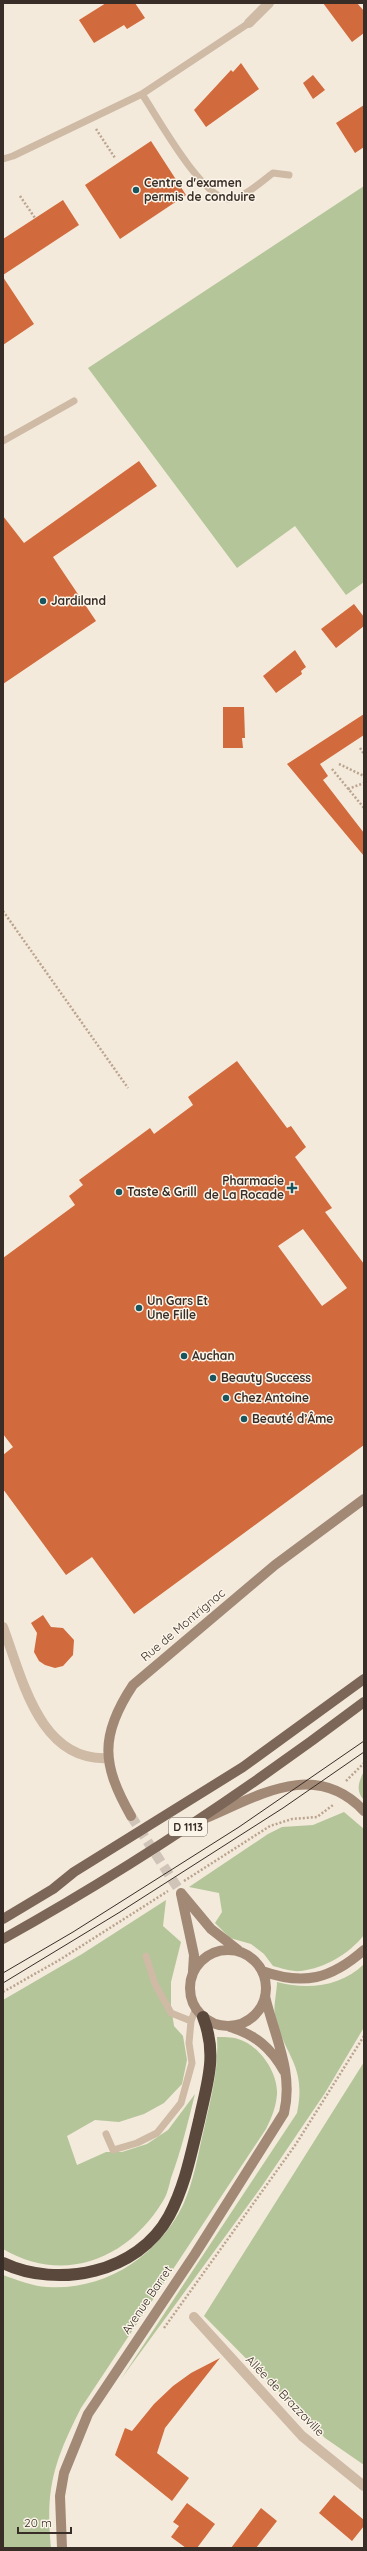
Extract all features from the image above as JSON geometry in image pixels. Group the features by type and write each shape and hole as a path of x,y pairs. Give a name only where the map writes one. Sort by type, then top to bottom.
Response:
{"highway":[{"path":"3,2263 19,2271 43,2276 73,2275 98,2271 126,2257 153,2237 168,2217 184,2182 212,2064 210,2034 199,2012"}],"main road":[{"name":"Rue de Montrignac","path":"131,1816 112,1778 108,1758 109,1741 115,1717 129,1691 146,1673 275,1565 364,1499"},
{"name":"D 1113","path":"3,1919 53,1889 74,1872 243,1768 364,1679"},
{"name":"D 1113","path":"3,1939 62,1906 196,1822 364,1702"},
{"path":"196,1822 270,1790 294,1784 312,1784 329,1789 350,1799 364,1811"},
{"path":"193,1973 208,1956 230,1950 250,1956 262,1971 266,1983 265,1996 261,2008 252,2018 241,2024 228,2026 215,2024 199,2012 191,1997 190,1984 193,1973 194,1955 181,1892 211,1929 240,1952"},
{"path":"262,1971 295,1980 314,1979 351,1962 364,1950"},
{"name":"Avenue Barret","path":"62,2548 60,2496 64,2473 75,2441 110,2379 278,2126 288,2098 287,2078 284,2056 272,2024 265,1996"},
{"name":"Avenue Barret","path":"228,2026 246,2032 261,2041 276,2058 287,2078"}],"street":[{"path":"249,23 269,3"},
{"path":"3,1626 35,1712 61,1745 96,1759 108,1758"},
{"name":"Allée de Brazzaville","path":"194,2317 302,2436 364,2486"}],"lane":[{"path":"3,159 13,156 90,120 142,94 249,23"},
{"path":"142,94 195,175 218,195 228,199 240,196 273,173 289,175"},
{"path":"3,441 74,401"},
{"path":"146,1956 154,1984 171,2013 191,2021"},
{"path":"106,2134 113,2150 137,2143 157,2133 171,2117 181,2103 192,2063 189,2043 191,2021 199,2012"}],"path":[{"path":"90,120 115,158"},
{"path":"20,196 35,218"},
{"path":"360,748 364,754"},
{"path":"339,764 364,776"},
{"path":"332,769 364,808"},
{"path":"348,790 364,783"},
{"path":"3,911 128,1088"},
{"path":"163,2330 296,2144 364,2036"}],"green space":[{"path":"364,186 364,582 346,595 295,526 237,568 88,368"},
{"path":"364,1771 364,1800 361,1797 359,1790 359,1782"},
{"path":"344,1812 364,1829 364,1935 344,1954 328,1963 319,1967 301,1971 273,1966 264,1954 251,1944 230,1938 215,1923 222,1912 219,1893 189,1887 268,1834 282,1827 313,1825"},
{"path":"166,1900 163,1926 181,1942 171,1982 171,2006 174,2026 183,2036 187,2060 182,2084 164,2103 144,2114 119,2122 95,2120 67,2136 77,2165 106,2152 122,2152 147,2144 168,2130 195,2094 167,2193 149,2221 132,2238 113,2251 93,2260 71,2265 49,2265 26,2260 3,2249 3,2000 82,1954"},
{"path":"364,1964 363,2029 325,2093 262,2186 121,2379 297,2113 299,2083 297,2072 279,2030 275,2016 274,2009 277,1982 300,1986 323,1985 345,1978"},
{"path":"217,2037 228,2037 246,2042 266,2060 274,2077 277,2094 276,2103 270,2120 266,2129 81,2408 64,2444 54,2476 49,2509 51,2548 3,2548 3,2275 30,2284 47,2287 68,2287 89,2283 109,2276 127,2267 159,2240 183,2205 193,2177 214,2083 217,2061"},
{"path":"364,2062 364,2465 325,2438 204,2316"}],"building":[{"path":"106,3 135,3 145,18 127,29 124,25 94,43 79,20"},
{"path":"323,3 357,3 364,11 364,33 352,42"},
{"path":"241,63 259,89 206,127 194,110 231,70 233,72"},
{"path":"313,75 325,90 313,99 303,83"},
{"path":"364,105 364,147 355,153 336,123"},
{"name":"Centre d'examen permis de conduire","path":"151,141 186,195 120,239 85,185"},
{"path":"63,200 79,225 3,275 3,239"},
{"path":"3,277 34,324 3,345"},
{"path":"139,461 157,486 53,557 96,621 3,684 3,516 24,543"},
{"path":"354,604 364,617 364,626 336,648 321,629"},
{"path":"295,650 306,667 301,671 302,674 276,693 263,676"},
{"path":"223,707 244,707 245,738 242,738 243,748 223,748"},
{"path":"364,714 364,735 320,764 328,776 323,780 364,833 364,856 287,764"},
{"name":"Auchan","path":"237,1061 287,1128 291,1126 306,1147 295,1157 332,1208 325,1212 364,1264 364,1445 134,1614 92,1557 66,1575 3,1489 3,1455 13,1447 3,1434 3,1258 75,1205 69,1196 83,1185 79,1180 150,1128 154,1134 193,1105 188,1097","holes":["303,1229 347,1288 322,1306 278,1246"]},
{"path":"43,1615 51,1627 63,1628 74,1640 73,1655 63,1666 55,1668 45,1665 39,1661 34,1652 37,1633 31,1623"},
{"path":"220,2358 165,2428 157,2453 189,2478 172,2501 115,2455 125,2428 132,2431 154,2404 173,2386 191,2373"},
{"path":"334,2495 364,2520 364,2526 352,2541 319,2513"},
{"path":"187,2503 215,2524 197,2548 186,2548 171,2537 179,2526 173,2522"},
{"path":"261,2508 277,2521 256,2548 231,2548"}],"tunnel":[{"path":"131,1816 181,1893"}],"tram line":[{"path":"3,1973 73,1932 239,1827 364,1741"},
{"path":"3,1983 120,1912 283,1808 364,1752"}],"place":[{"name":"Centre d'examen permis de conduire","path":"136,190"},
{"name":"Jardiland","path":"43,601"},
{"name":"Pharmacie de La Rocade","path":"292,1188"},
{"name":"Taste & Grill","path":"119,1192"},
{"name":"Un Gars Et Une Fille","path":"139,1308"},
{"name":"Auchan","path":"184,1356"},
{"name":"Beauty Success","path":"213,1378"},
{"name":"Chez Antoine","path":"226,1398"},
{"name":"Beauté d’Âme","path":"244,1419"}]}
